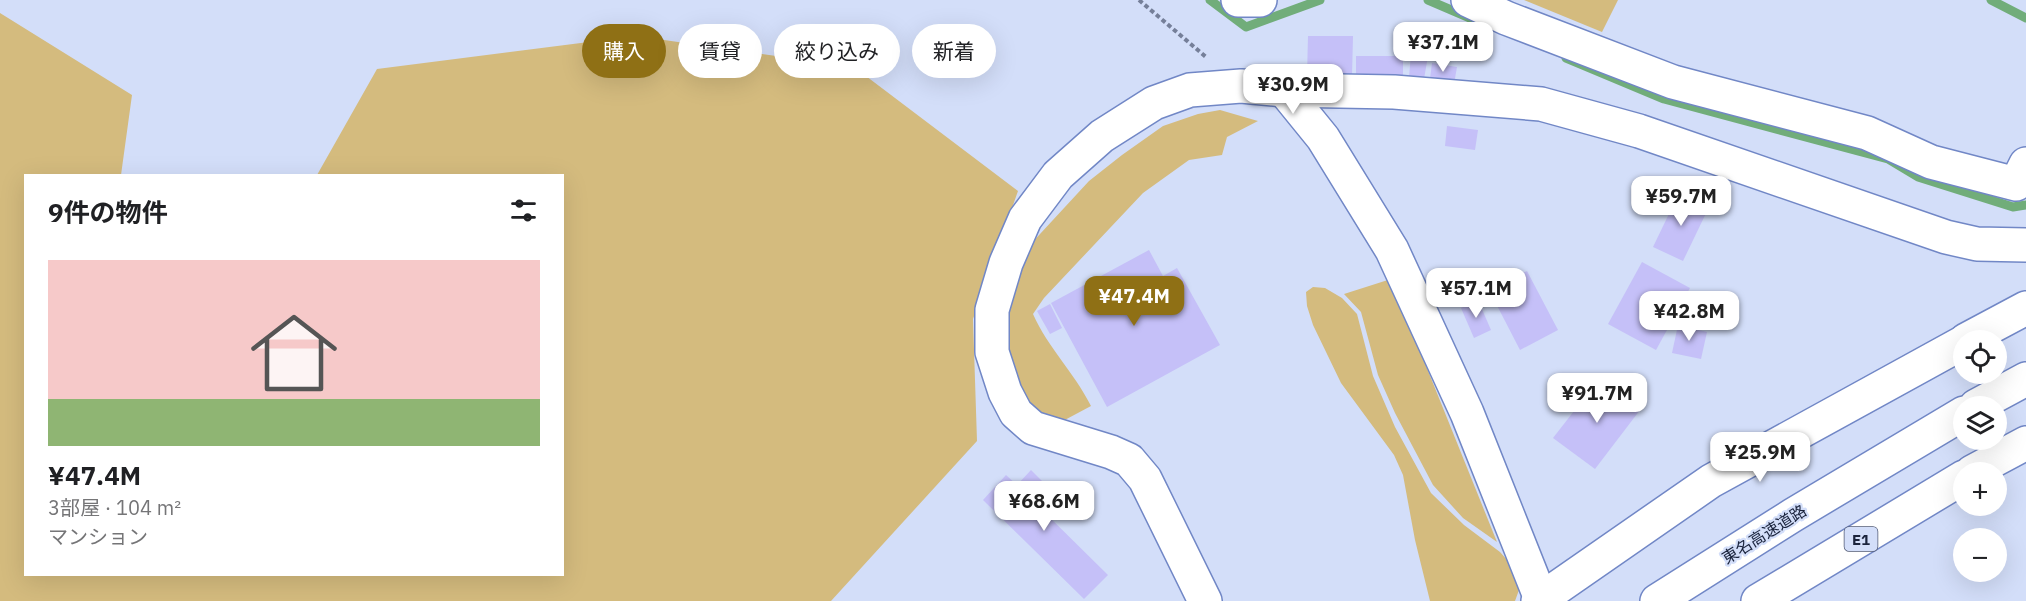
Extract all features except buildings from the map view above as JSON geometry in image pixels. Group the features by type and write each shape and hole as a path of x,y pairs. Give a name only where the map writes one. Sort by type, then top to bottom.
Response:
{"main road":[{"path":"1238,0 1260,0"},
{"path":"1468,0 1506,18 1673,82 1867,133 1931,162 2016,184 2026,164"},
{"path":"1205,601 1145,479 1129,460 1111,452 1033,428 1016,413 1005,392 992,351 992,310 1006,263 1025,219 1058,175 1102,136 1154,103 1190,90 1241,86 1284,90 1394,92 1541,104 1639,131 1946,237 1977,244 2026,245"},
{"path":"1284,90 1323,138 1392,250 1467,413 1539,600 1711,481 1953,348"},
{"path":"1985,330 2026,308"},
{"path":"1995,396 2026,379"},
{"name":"東名高速道路","path":"1657,601 1793,515 1953,420"},
{"path":"1991,462 2026,443"},
{"name":"E1","path":"1758,601 1953,484"}],"path":[{"path":"1139,0 1241,86"}],"shaded area":[{"path":"1524,0 1618,0 1602,32"},
{"path":"0,13 132,95 121,174 24,174 24,576 564,576 564,174 318,174 377,69 582,43 582,78 666,78 666,40 678,42 678,78 762,78 762,54 774,56 774,78 869,78 1018,191 973,319 977,441 831,601 0,601"},
{"path":"1220,110 1258,121 1227,137 1222,155 1189,160 1143,193 1044,298 1033,314 1046,338 1091,406 1061,422 1036,415 1014,385 1002,327 1028,247 1089,181 1122,155 1163,126 1198,114"},
{"path":"1391,279 1497,542 1463,518 1433,485 1378,375 1361,312 1344,294"},
{"path":"1313,287 1325,288 1342,298 1357,314 1373,376 1395,427 1431,493 1464,525 1500,552 1515,569 1519,590 1515,601 1430,601 1415,540 1403,475 1394,455 1341,383 1313,325 1307,306 1306,292"}],"waterway":[{"path":"1210,0 1246,27 1320,0"},
{"path":"1428,0 1470,18"},
{"path":"1991,0 2026,18"},
{"path":"1566,58 1664,99 1888,159 1918,177 2013,207 2026,205"}]}
